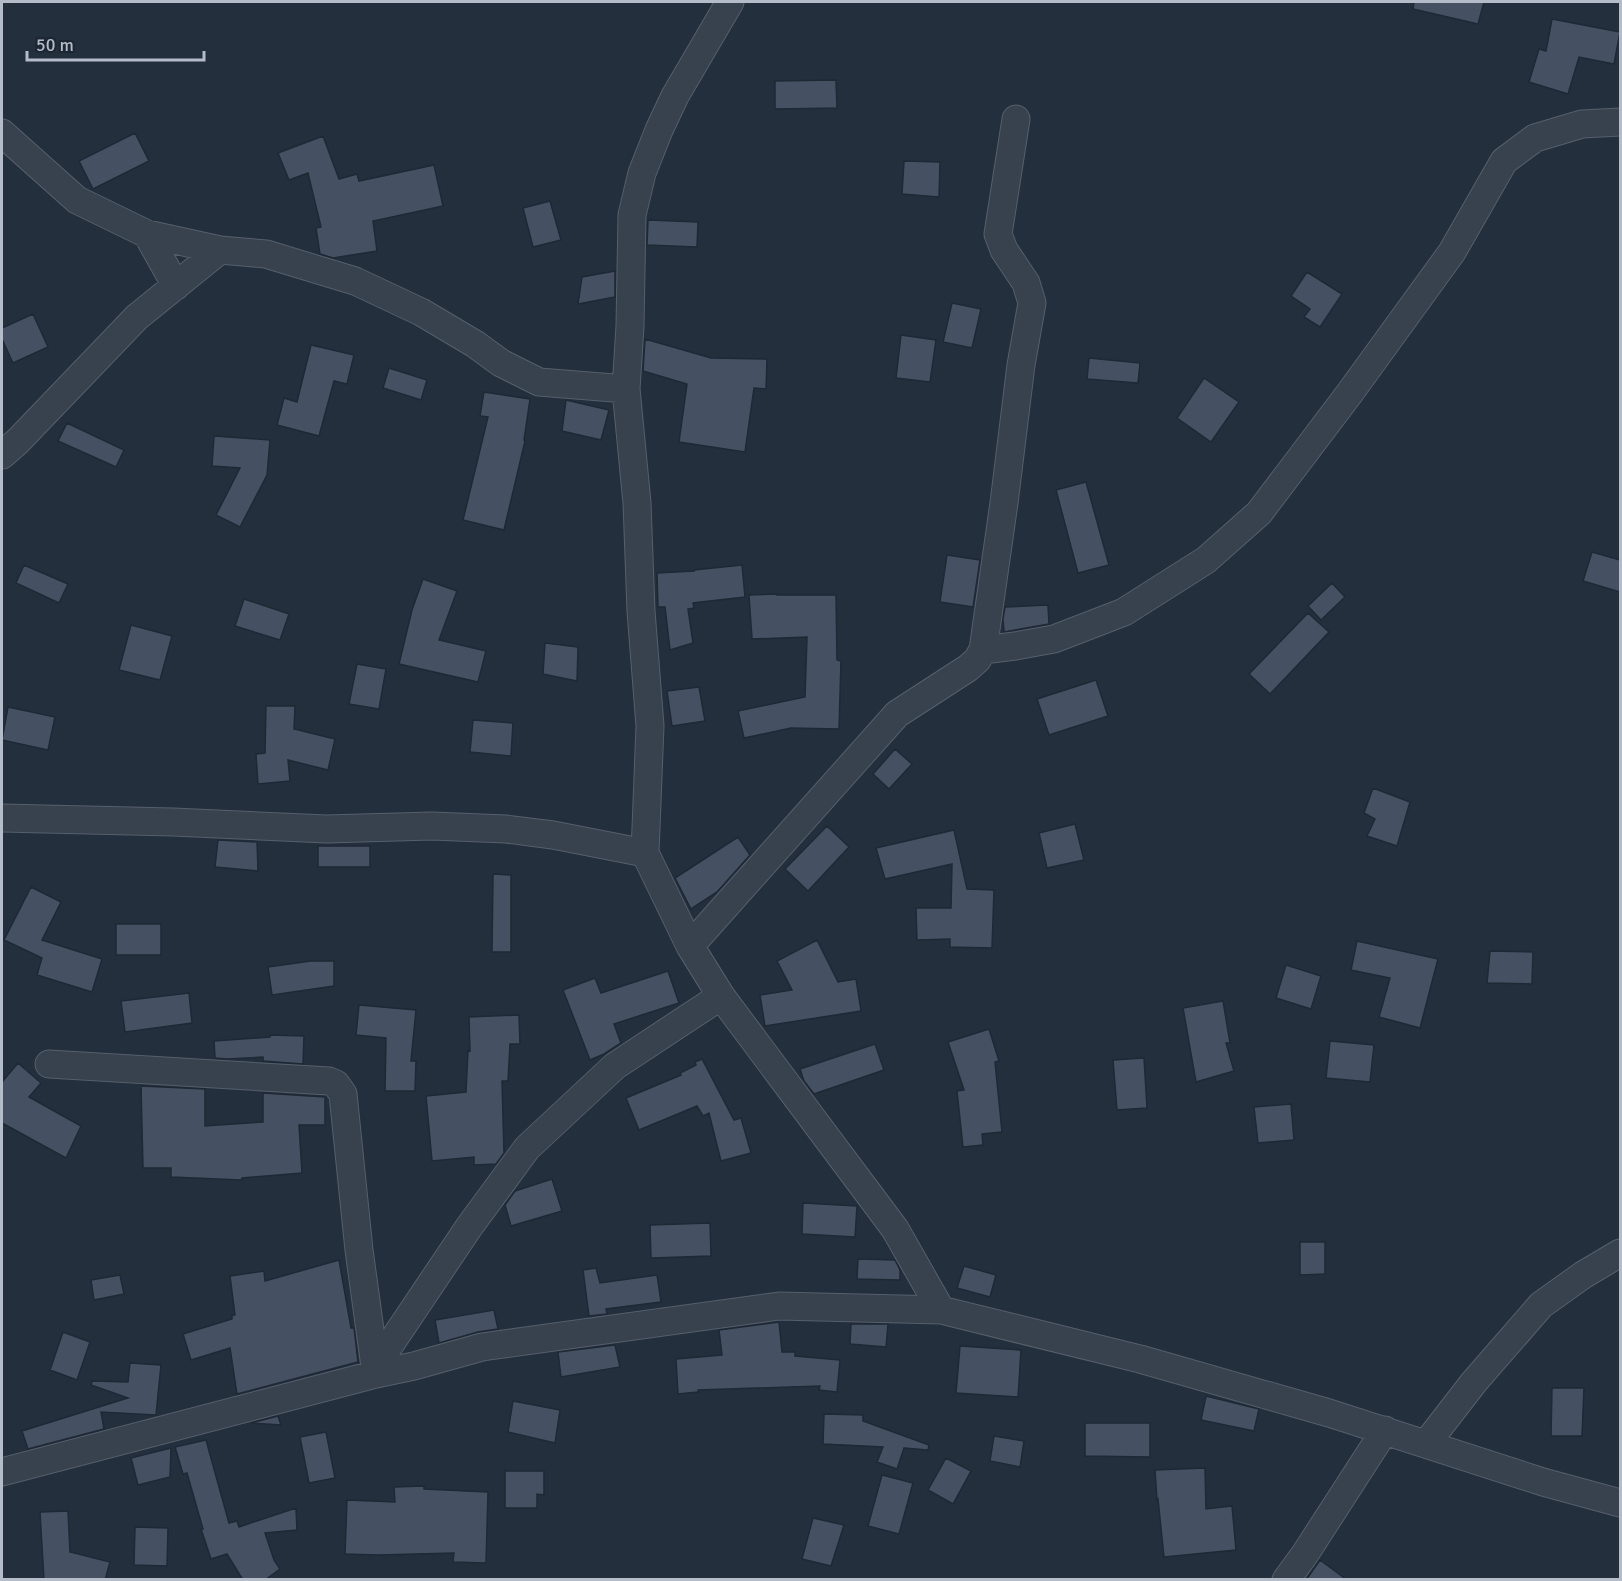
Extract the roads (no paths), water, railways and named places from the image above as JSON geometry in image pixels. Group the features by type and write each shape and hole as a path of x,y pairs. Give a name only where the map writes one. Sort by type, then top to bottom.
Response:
{"street":[{"path":"730,2 675,96 659,130 642,173 632,215 630,326 626,389 637,503 641,611 650,726 645,853 690,946 721,996 896,1229 941,1310"},
{"path":"690,946 897,714 969,668 983,650 1021,365 1032,303 1026,283 1004,250 998,234 1016,119"},
{"path":"983,650 1054,639 1124,612 1206,560 1259,513 1349,394 1452,252 1504,161 1535,138 1581,124 1620,122"},
{"path":"2,133 77,200 147,234 220,250 266,254 355,281 421,312 475,344 501,363 539,382 626,389"},
{"path":"147,234 176,286"},
{"path":"2,455 137,317 220,250"},
{"path":"2,818 173,822 326,829 432,825 553,835 645,853"},
{"path":"376,1370 469,1227 527,1148 615,1066 721,996"},
{"path":"49,1064 329,1081 336,1084 343,1094 359,1250 376,1370"},
{"path":"1426,1444 1474,1382 1541,1305 1583,1275 1620,1253"},
{"path":"2,1472 376,1370 414,1366 482,1347 779,1306 941,1310 1140,1359 1329,1413 1543,1482 1620,1503"},
{"path":"1286,1580 1385,1430"}]}
